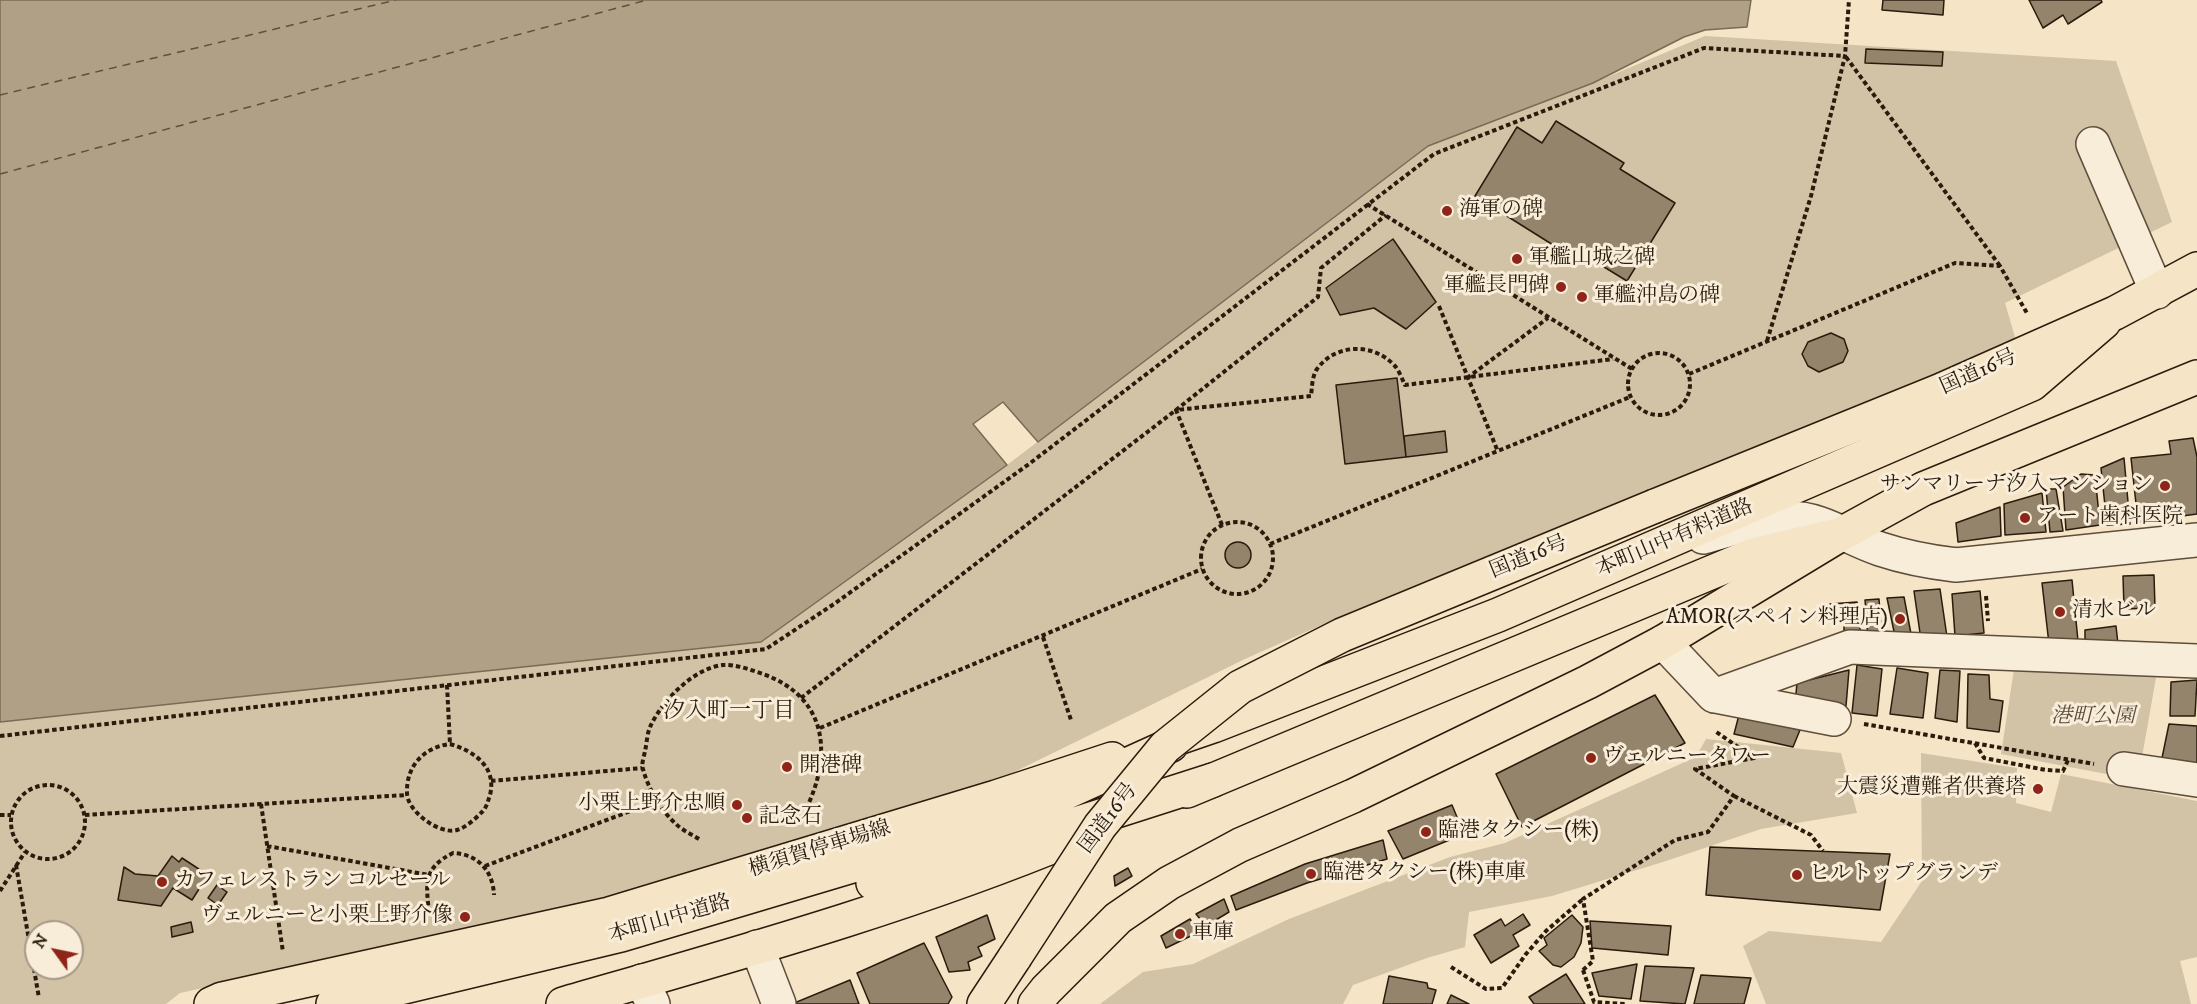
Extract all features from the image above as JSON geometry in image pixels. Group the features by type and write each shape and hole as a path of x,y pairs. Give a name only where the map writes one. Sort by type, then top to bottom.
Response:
{"main road":[{"name":"国道16号","path":"984,1004 1100,826 1165,747 1240,687 1342,635 1939,390 2115,313 2197,269"},
{"name":"本町山中有料道路","path":"1213,726 1498,615 2032,384 2115,313"},
{"path":"1035,1004 1046,990 1118,918 1169,883 1240,845 1353,796 1588,682 1663,642 1844,533 1923,489 2197,376"},
{"path":"563,1004 647,993 758,947 930,893 1015,862 1753,555 1844,533"},
{"path":"1006,833 1213,726"},
{"name":"横須賀停車場線","path":"219,1002 609,914 996,797 1213,726"},
{"path":"1006,833 1213,780"},
{"name":"本町山中道路","path":"333,1004 621,935 1006,833"},
{"name":"本町山中道路","path":"419,1004 627,952 1006,833"}],"street":[{"path":"2093,144 2157,292"},
{"path":"1640,555 1755,523 1787,518 1815,521 1878,548 1933,562 1956,565 2197,540"},
{"path":"1663,642 1714,696 1834,719"},
{"path":"1714,696 1850,647 2197,661"},
{"path":"2124,769 2197,780"},
{"path":"758,947 779,1004"}],"path":[{"path":"1767,341 1811,196 1845,56 1849,0"},
{"path":"0,736 766,649 834,604 1029,464 1434,154 1704,48 1845,56"},
{"path":"1845,56 2000,266 2030,319"},
{"path":"1367,204 1632,369"},
{"path":"801,698 1176,410 1318,297 1321,268 1386,215"},
{"path":"1689,374 1954,263 2000,266"},
{"path":"1440,306 1498,452"},
{"path":"1467,378 1549,318"},
{"path":"1176,410 1311,396 1316,371 1330,355 1347,349 1365,348 1380,355 1394,365 1406,385 1613,359"},
{"path":"1655,353 1666,354 1684,364 1689,374 1690,387 1686,400 1677,410 1664,415 1650,415 1639,408 1630,397 1628,384 1632,369 1645,356 1655,353"},
{"path":"1270,544 1630,397"},
{"path":"1176,410 1222,525"},
{"path":"1233,522 1256,527 1265,535 1270,544 1273,557 1271,570 1265,581 1255,589 1243,594 1230,594 1218,589 1209,581 1202,569 1201,556 1204,543 1222,525 1233,522"},
{"path":"1985,562 1992,653"},
{"path":"820,728 1202,569"},
{"path":"1043,637 1071,720"},
{"path":"721,654 723,665"},
{"path":"699,839 675,824 657,801 642,768 650,726 669,698 693,676 723,665 748,669 775,678 801,698 820,728 821,769 806,809"},
{"path":"447,685 450,744"},
{"path":"1834,719 2124,769"},
{"path":"1710,728 1754,758 1695,769 1734,796 1812,835 1823,851"},
{"path":"1975,743 1984,758 2017,765 2062,771 2068,760"},
{"path":"450,744 466,748 487,765 491,781 492,786 486,808 474,820 456,831 433,827 417,814 406,795 409,776 418,758 435,746 450,744"},
{"path":"491,781 642,768"},
{"path":"38,786 58,786 76,797 85,815 83,833 74,849 59,858 41,859 25,852 12,836 10,815 20,796 38,786"},
{"path":"85,815 406,795"},
{"path":"1451,968 1486,989 1502,988 1546,931 1583,899 1675,840 1708,832 1734,796"},
{"path":"485,866 657,801"},
{"path":"261,804 283,954"},
{"path":"0,815 10,815"},
{"path":"267,846 429,875"},
{"path":"0,891 25,852"},
{"path":"429,913 427,890 429,875 435,864 453,853 472,857 485,866 494,895"},
{"path":"16,865 39,998"},
{"path":"1583,899 1593,962"},
{"path":"1583,970 1593,962"},
{"path":"1593,962 1583,970 1594,1002 1625,1004"}],"green space":[{"path":"1705,36 2116,61 2172,222 2005,303 2017,344 1658,486 1351,612 1247,658 1006,776 603,901 180,993 166,1004 0,1004 0,722 761,642 1007,465 1428,146 1593,83"},
{"name":"港町公園","path":"2015,663 2158,666 2138,780 2001,754"},
{"path":"1706,739 1841,753 1857,813 1761,829 1552,896 1469,912 1465,947 1353,985 1343,1004 1100,1004 1143,972 1193,964 1289,919 1450,857 1505,843 1696,757"},
{"path":"1921,753 2017,768 2016,803 2051,812 2061,774 2197,801 2197,957 2180,961 2191,1004 1766,1004 1743,946 1769,931 1881,942 1922,881"}],"shaded area":[{"path":"0,0 1751,0 1747,27 1705,30 1684,37 1593,83 1428,146 1038,442 1003,402 973,424 1007,465 761,642 0,722"}],"building":[{"path":"1883,0 1944,0 1943,15 1882,10"},
{"path":"2029,0 2101,0 2102,2 2068,24 2063,15 2043,28"},
{"path":"1866,49 1943,52 1942,66 1865,63"},
{"path":"1556,121 1624,163 1620,169 1675,203 1627,281 1573,248 1569,255 1475,196 1517,127 1542,143"},
{"path":"1393,239 1436,302 1406,329 1374,308 1340,315 1326,288"},
{"path":"1831,333 1844,339 1848,351 1843,362 1819,372 1808,366 1802,354 1808,342"},
{"path":"1397,378 1406,457 1345,464 1336,385"},
{"path":"1445,431 1447,452 1406,457 1404,436"},
{"name":"サンマリーナ汐入マンション","path":"2193,438 2197,457 2197,514 2138,522 2131,458 2171,454 2169,441"},
{"path":"2124,458 2130,524 2107,525 2101,468"},
{"path":"2081,474 2095,475 2100,525 2066,530 2063,487"},
{"path":"2046,489 2056,489 2063,531 2050,532"},
{"name":"アート歯科医院","path":"2042,493 2046,532 2005,535 2004,504"},
{"path":"2000,507 2001,536 1958,542 1956,523"},
{"path":"1238,542 1247,546 1251,555 1247,564 1238,568 1229,564 1225,555 1229,546"},
{"path":"2154,575 2155,608 2124,609 2123,576"},
{"name":"清水ビル","path":"2072,580 2078,641 2049,644 2042,583"},
{"path":"1940,589 1947,637 1921,640 1914,591"},
{"path":"1980,591 1984,633 1955,636 1952,594"},
{"name":"AMOR(スペイン料理店)","path":"1904,597 1912,639 1896,641 1887,598"},
{"path":"1879,599 1882,637 1868,638 1865,600"},
{"path":"1857,602 1861,638 1844,633 1844,618 1835,618 1830,604"},
{"path":"2116,626 2118,644 2085,650 2085,630"},
{"path":"1857,665 1882,669 1877,716 1852,713"},
{"path":"1897,668 1928,673 1923,718 1890,714"},
{"path":"1849,670 1846,706 1795,704 1797,683"},
{"path":"1940,670 1960,671 1957,722 1935,718"},
{"path":"1968,674 1989,675 1990,699 2003,701 1999,732 1967,728"},
{"path":"2197,680 2195,716 2170,716 2171,682"},
{"name":"ヴェルニータワー","path":"1655,695 1685,743 1522,827 1496,774"},
{"path":"1739,715 1800,730 1793,747 1734,734"},
{"path":"2169,724 2197,726 2197,763 2162,758"},
{"name":"臨港タクシー(株)","path":"1452,805 1464,834 1403,859 1388,831"},
{"name":"臨港タクシー(株)車庫","path":"1383,840 1387,859 1307,883 1236,910 1231,896 1305,864"},
{"name":"ヒルトップグランデ","path":"1710,847 1890,854 1880,910 1706,895"},
{"name":"カフェレストラン コルセール","path":"172,856 179,862 182,858 208,875 192,900 173,888 161,906 118,900 124,867 135,874 158,876"},
{"path":"1128,868 1132,876 1115,886 1114,876"},
{"path":"217,885 227,892 218,905 208,898"},
{"name":"車庫","path":"1224,899 1229,912 1206,926 1196,914"},
{"path":"1523,914 1530,925 1513,935 1519,946 1491,963 1474,935 1501,919 1505,926"},
{"path":"987,915 995,939 978,947 982,956 968,962 970,970 949,972 936,937"},
{"path":"1572,915 1583,927 1581,943 1574,957 1561,967 1553,965 1539,951 1547,945 1544,938"},
{"name":"車庫","path":"1190,919 1199,932 1166,948 1161,936"},
{"path":"1590,921 1671,926 1668,955 1592,948"},
{"path":"191,922 193,932 172,937 171,927"},
{"path":"924,943 952,997 948,1004 870,1004 857,973"},
{"path":"1637,964 1631,999 1599,996 1592,973"},
{"path":"1645,966 1694,968 1685,1004 1640,1001"},
{"path":"1566,974 1585,1004 1534,1004 1529,997"},
{"path":"1701,975 1751,978 1744,1004 1694,1004"},
{"path":"1389,976 1427,983 1428,988 1436,990 1432,1004 1383,1004"},
{"path":"850,980 859,1004 792,1004"},
{"path":"1451,995 1469,1004 1447,1004"}],"ferry route":[{"path":"0,95 396,0"},
{"path":"0,174 647,0"}],"place":[{"name":"海軍の碑","path":"1447,211"},
{"name":"軍艦山城之碑","path":"1517,259"},
{"name":"軍艦長門碑","path":"1561,287"},
{"name":"軍艦沖島の碑","path":"1582,297"},
{"name":"サンマリーナ汐入マンション","path":"2165,486"},
{"name":"アート歯科医院","path":"2025,518"},
{"name":"清水ビル","path":"2060,612"},
{"name":"AMOR(スペイン料理店)","path":"1900,619"},
{"name":"ヴェルニータワー","path":"1591,758"},
{"name":"開港碑","path":"787,767"},
{"name":"大震災遭難者供養塔","path":"2038,789"},
{"name":"小栗上野介忠順","path":"737,805"},
{"name":"記念石","path":"747,818"},
{"name":"臨港タクシー(株)","path":"1426,832"},
{"name":"臨港タクシー(株)車庫","path":"1311,874"},
{"name":"ヒルトップグランデ","path":"1797,875"},
{"name":"カフェレストラン コルセール","path":"162,882"},
{"name":"ヴェルニーと小栗上野介像","path":"465,917"},
{"name":"車庫","path":"1180,934"}],"district":[{"name":"汐入町一丁目","path":"729,712"}]}
